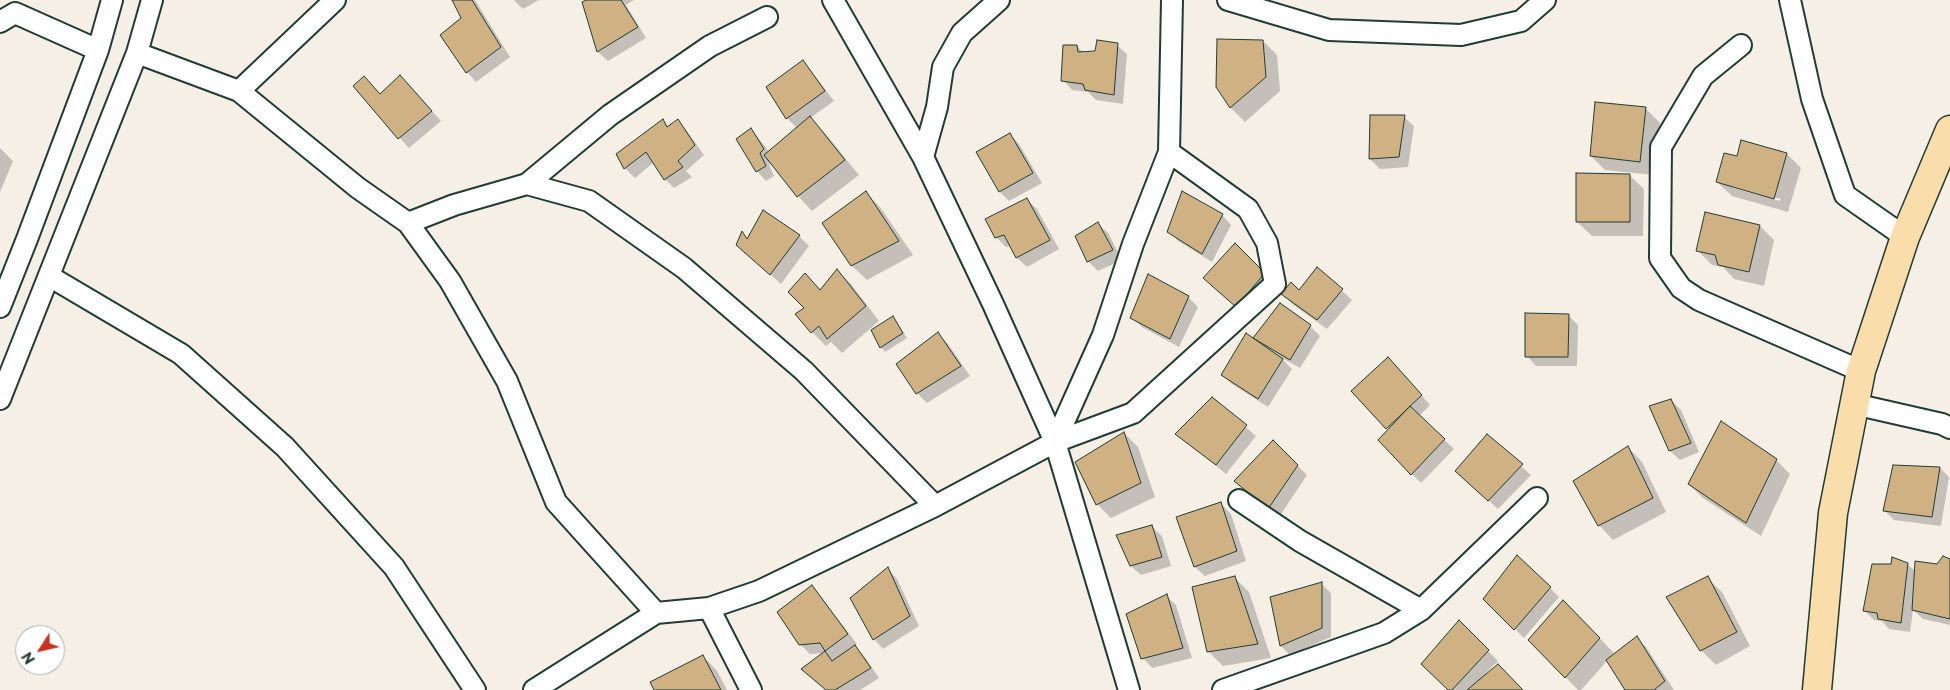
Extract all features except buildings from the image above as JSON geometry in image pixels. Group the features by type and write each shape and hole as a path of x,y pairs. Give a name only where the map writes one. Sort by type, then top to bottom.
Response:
{"main road":[{"path":"1817,690 1833,513 1861,371 1905,238 1950,130"}],"street":[{"path":"0,307 7,268 98,50 112,0"},
{"path":"0,399 137,53 152,0"},
{"path":"239,91 336,0"},
{"path":"833,0 923,157 993,304 1055,442 1129,690"},
{"path":"923,157 937,107 943,67 962,33 999,0"},
{"path":"1055,442 1103,335 1133,244 1169,152 1172,0"},
{"path":"1228,0 1329,30 1461,35 1521,21 1545,0"},
{"path":"1790,0 1812,99 1845,195 1905,238"},
{"path":"0,22 14,13 98,50"},
{"path":"408,223 454,205 527,184 617,110 710,46 767,17"},
{"path":"1741,44 1703,76 1661,147 1660,258 1681,288 1699,300 1861,371"},
{"path":"137,53 239,91 358,188 408,223 450,281 507,381 556,502 656,613"},
{"path":"534,690 656,613 709,608 759,592 935,506 1055,442 1133,413 1275,284 1267,243 1248,210 1169,152"},
{"path":"527,184 589,201 684,268 804,371 935,506"},
{"path":"49,276 181,354 285,447 394,567 476,690"},
{"path":"1854,404 1942,424 1950,428"},
{"path":"1222,690 1384,633 1421,610 1537,498"},
{"path":"1239,500 1300,541 1421,610"},
{"path":"709,608 751,690"}]}
